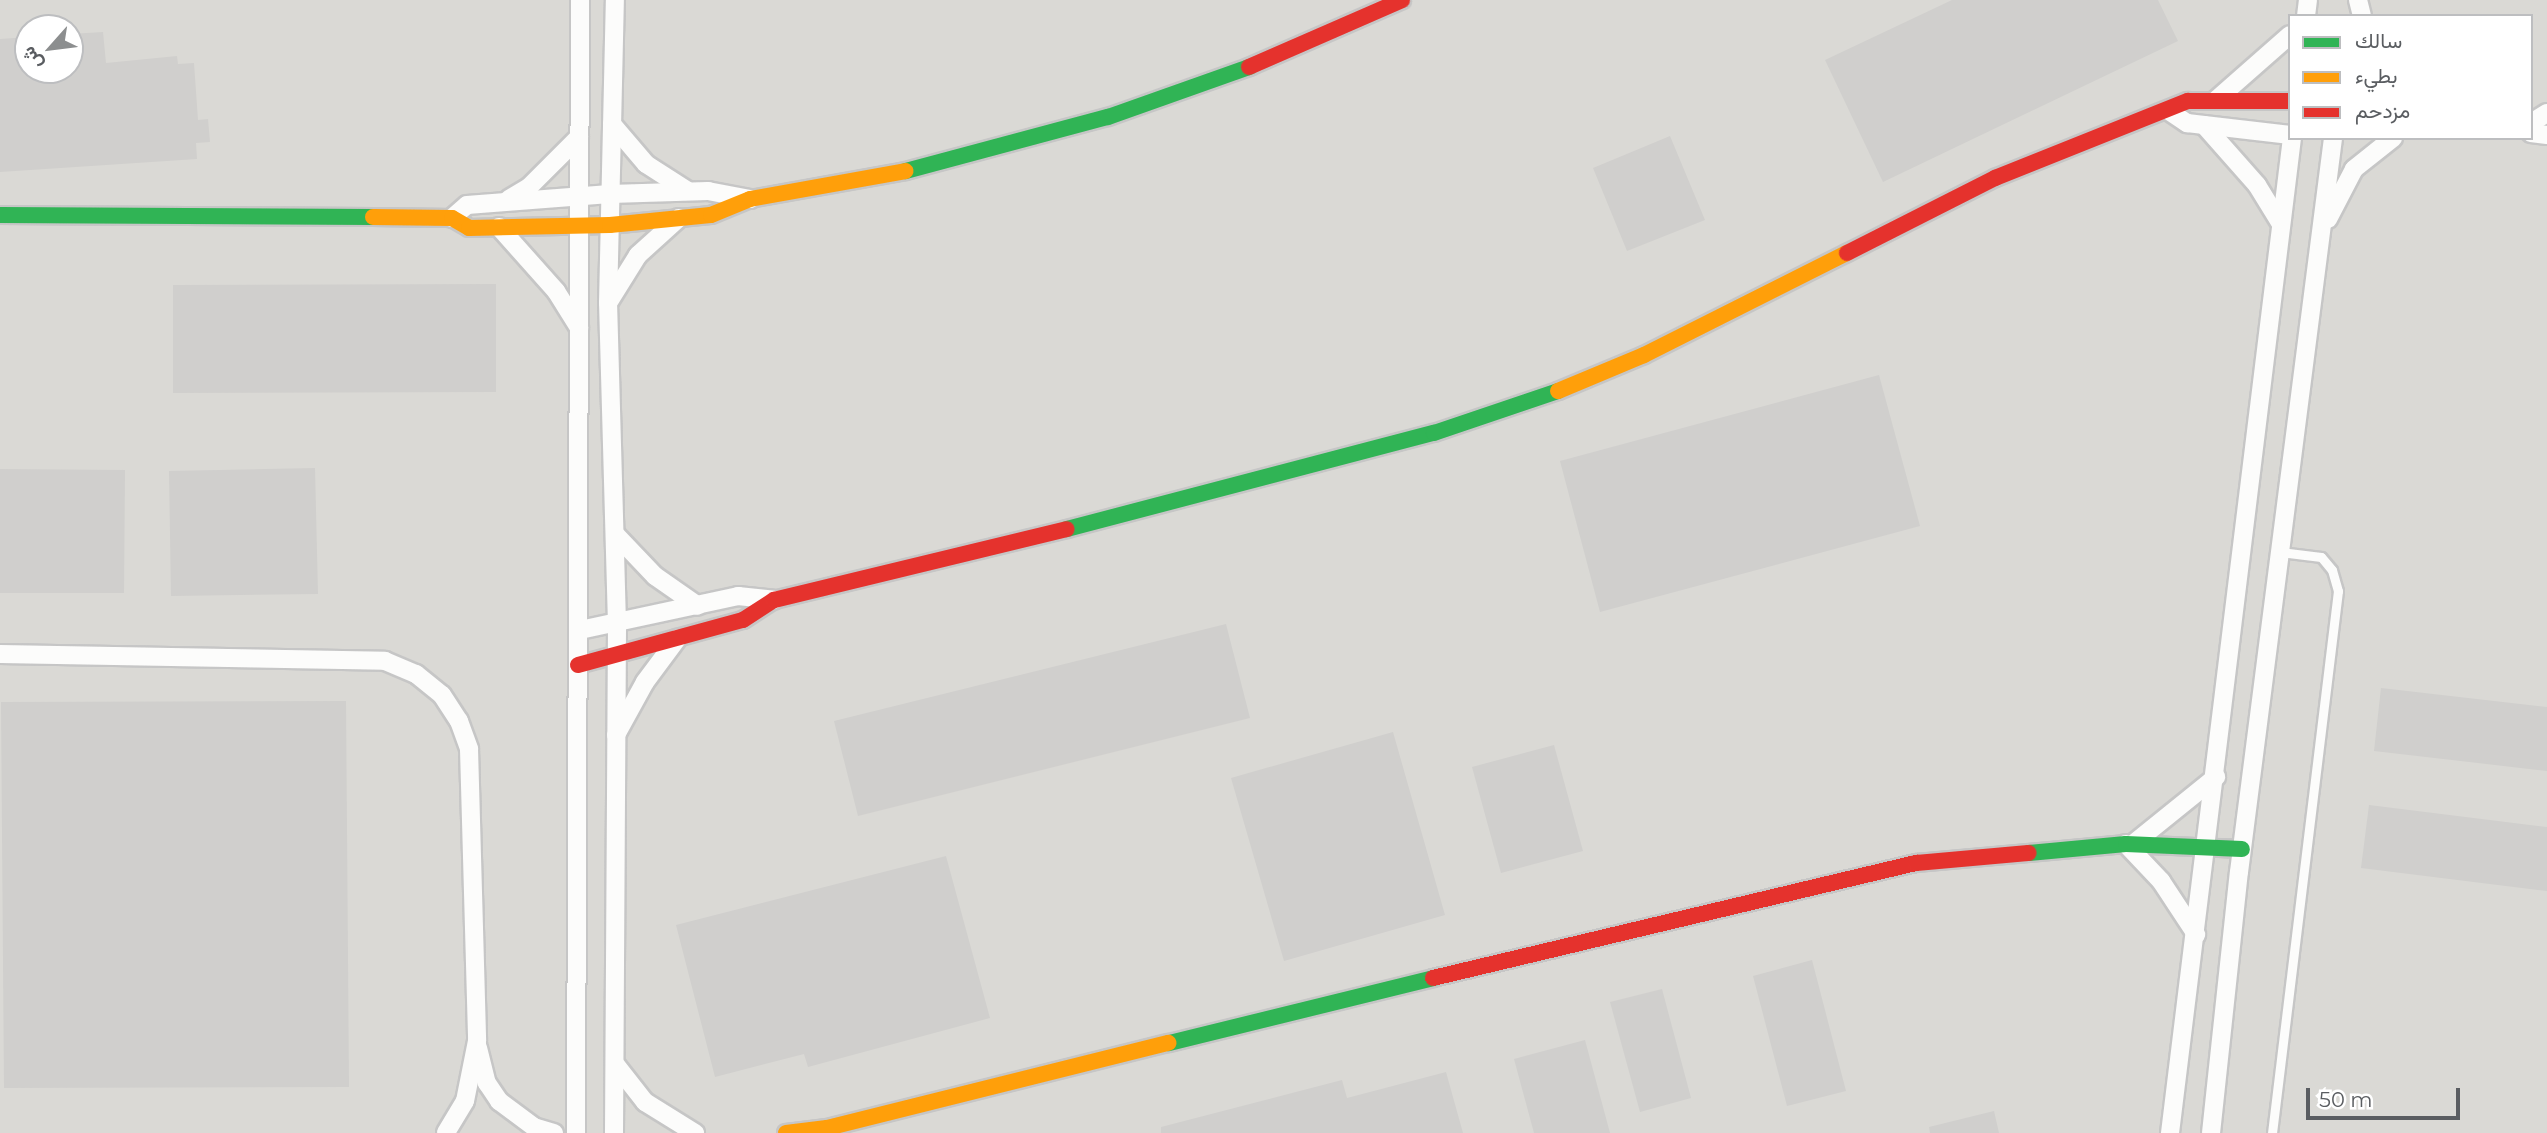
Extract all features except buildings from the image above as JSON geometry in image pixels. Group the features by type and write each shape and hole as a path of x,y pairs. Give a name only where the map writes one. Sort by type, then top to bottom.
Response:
{"street":[{"path":"576,1133 580,630 580,0"},
{"path":"614,0 608,303 617,624 613,741 616,1065 614,1133"},
{"path":"0,215 452,218 469,228 499,228 610,225 711,215 750,199 853,183 974,155 1108,117 1271,59 1402,0"},
{"path":"2216,100 2288,36"},
{"path":"578,665 743,620 774,600 1146,510 1434,433 1551,394 1644,355 1994,178 2169,111 2188,101 2288,100"},
{"path":"2169,111 2187,123 2288,137"},
{"path":"612,124 646,164 688,191"},
{"path":"2204,125 2257,185 2281,224"},
{"path":"504,202 529,187 579,137"},
{"path":"2170,1133 2216,777 2291,140"},
{"path":"2211,1133 2242,849 2333,140"},
{"path":"2319,242 2341,189 2354,169 2390,140"},
{"path":"452,218 467,205 610,194 688,191 750,199"},
{"path":"608,303 638,255 680,218"},
{"path":"499,228 556,291 579,328"},
{"path":"615,534 654,576 698,606"},
{"path":"580,630 738,596 774,600"},
{"path":"613,741 645,682 677,639"},
{"path":"0,654 385,661 430,684 452,707 469,749 477,1041 487,1083 499,1101 534,1127 554,1133"},
{"path":"2129,844 2216,777"},
{"path":"2129,844 2161,881 2196,934"},
{"path":"786,1133 827,1128 1809,886 1916,863 2129,844 2242,849"},
{"path":"446,1133 465,1101 477,1041"},
{"path":"616,1065 645,1102 695,1133"}],"lane":[{"path":"2272,1133 2338,591 2332,570 2321,557 2282,552"}],"shaded area":[{"path":"0,0 2547,0 2547,1133 0,1133"}],"traffic: fast":[{"path":"906,171 1108,117 1249,67"},
{"path":"0,215 373,217"},
{"path":"1067,529 1434,433 1558,391"},
{"path":"2029,853 2126,844 2242,849"},
{"path":"1169,1043 1433,978"}],"traffic: slow":[{"path":"373,217 452,218 469,228 610,225 711,215 750,199 906,171"},
{"path":"1558,391 1644,355 1847,253"},
{"path":"786,1133 827,1128 1169,1043"}],"traffic: jam":[{"path":"1249,67 1402,0"},
{"path":"1847,253 1995,178 2188,101 2288,101"},
{"path":"578,665 743,620 774,600 1067,529"},
{"path":"1433,978 1916,863 2029,853"}]}
